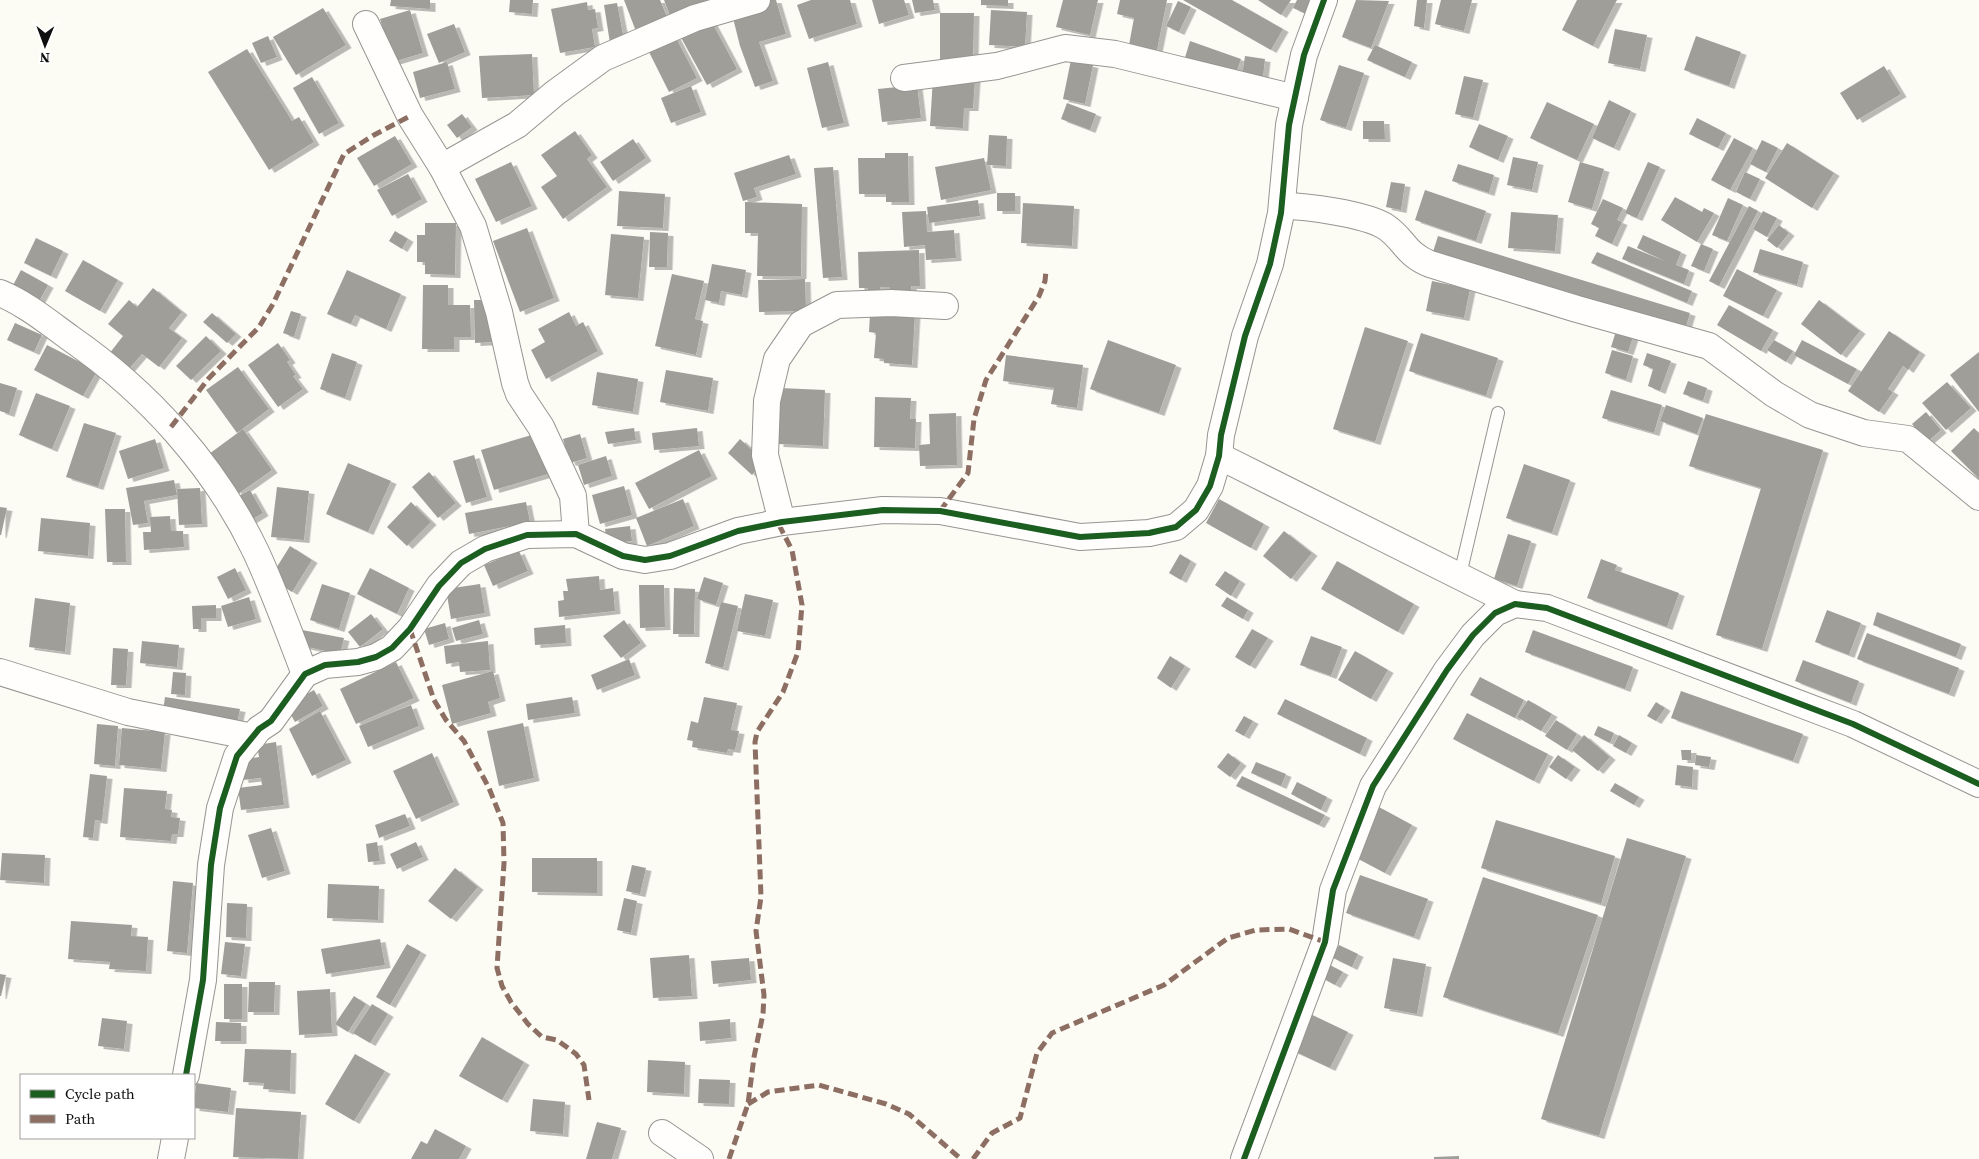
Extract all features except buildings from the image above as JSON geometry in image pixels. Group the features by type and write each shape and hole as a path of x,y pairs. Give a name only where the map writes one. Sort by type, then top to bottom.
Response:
{"street":[{"path":"442,167 517,125 555,93 603,58 695,18 757,0"},
{"path":"186,1074 203,980 211,865 220,808 236,756 259,729 271,721 305,674 325,665 358,662 392,648 410,629 439,586 461,564 485,549 528,535 576,534 623,556 645,560 670,556 738,531 782,522 883,510 940,511 1080,537 1149,533 1176,527 1196,510 1210,486 1219,456 1231,389 1245,336 1270,264 1282,206 1289,125 1304,55 1324,0"},
{"path":"366,24 410,116 442,167 473,226 500,312 510,368 519,394 541,427 573,496 576,534"},
{"path":"904,78 997,66 1065,48 1086,49 1115,54 1295,98"},
{"path":"1282,206 1303,206 1369,220 1385,227 1397,236 1416,258 1430,264 1577,309 1709,346 1774,394 1810,415 1864,433 1908,439 1979,497"},
{"path":"0,293 16,300 99,358 138,392 174,430 224,494 255,551 305,674"},
{"path":"782,522 765,455 767,401 777,359 802,324 837,305 891,303 945,306"},
{"path":"1219,456 1515,604 1547,608 1853,724 1979,784"},
{"path":"1244,1159 1325,942 1333,890 1373,786 1447,670 1473,635 1495,613 1515,604"},
{"path":"0,672 128,712 195,727 253,736"},
{"path":"662,1133 700,1159"},
{"path":"171,1159 175,1139"}],"lane":[{"path":"1460,575 1498,413"}],"marked path":[{"path":"171,427 209,378 259,327 273,304 344,154 410,116"},
{"path":"940,511 968,473 974,419 986,380 1039,296 1045,281 1046,271"},
{"path":"729,1159 748,1104 754,1057 763,1014 764,995 756,931 761,897 755,742 757,732 783,692 798,652 802,605 792,550 778,523"},
{"path":"410,629 434,700 446,720 464,741 489,788 503,823 504,863 497,968 502,986 511,1002 528,1024 542,1037 557,1040 576,1054 584,1065 589,1100"},
{"path":"973,1159 992,1133 1020,1118 1037,1053 1052,1033 1164,985 1228,938 1256,930 1289,929 1325,942"},
{"path":"748,1104 768,1092 819,1085 886,1104 909,1114 961,1159"}],"cycle path":[{"path":"186,1074 203,980 211,865 220,808 237,756 259,729 271,721 305,674 325,665 358,662 376,657 392,648 410,629 439,586 461,563 485,549 527,535 576,534 623,556 645,560 670,556 738,531 782,522 883,510 940,511 1080,537 1149,533 1176,527 1196,510 1210,486 1219,456 1221,435 1245,336 1270,264 1281,213 1289,125 1304,55 1324,0"},
{"path":"1244,1159 1325,942 1333,890 1373,786 1447,670 1473,635 1495,613 1515,604 1547,608 1853,724 1979,784"}]}
